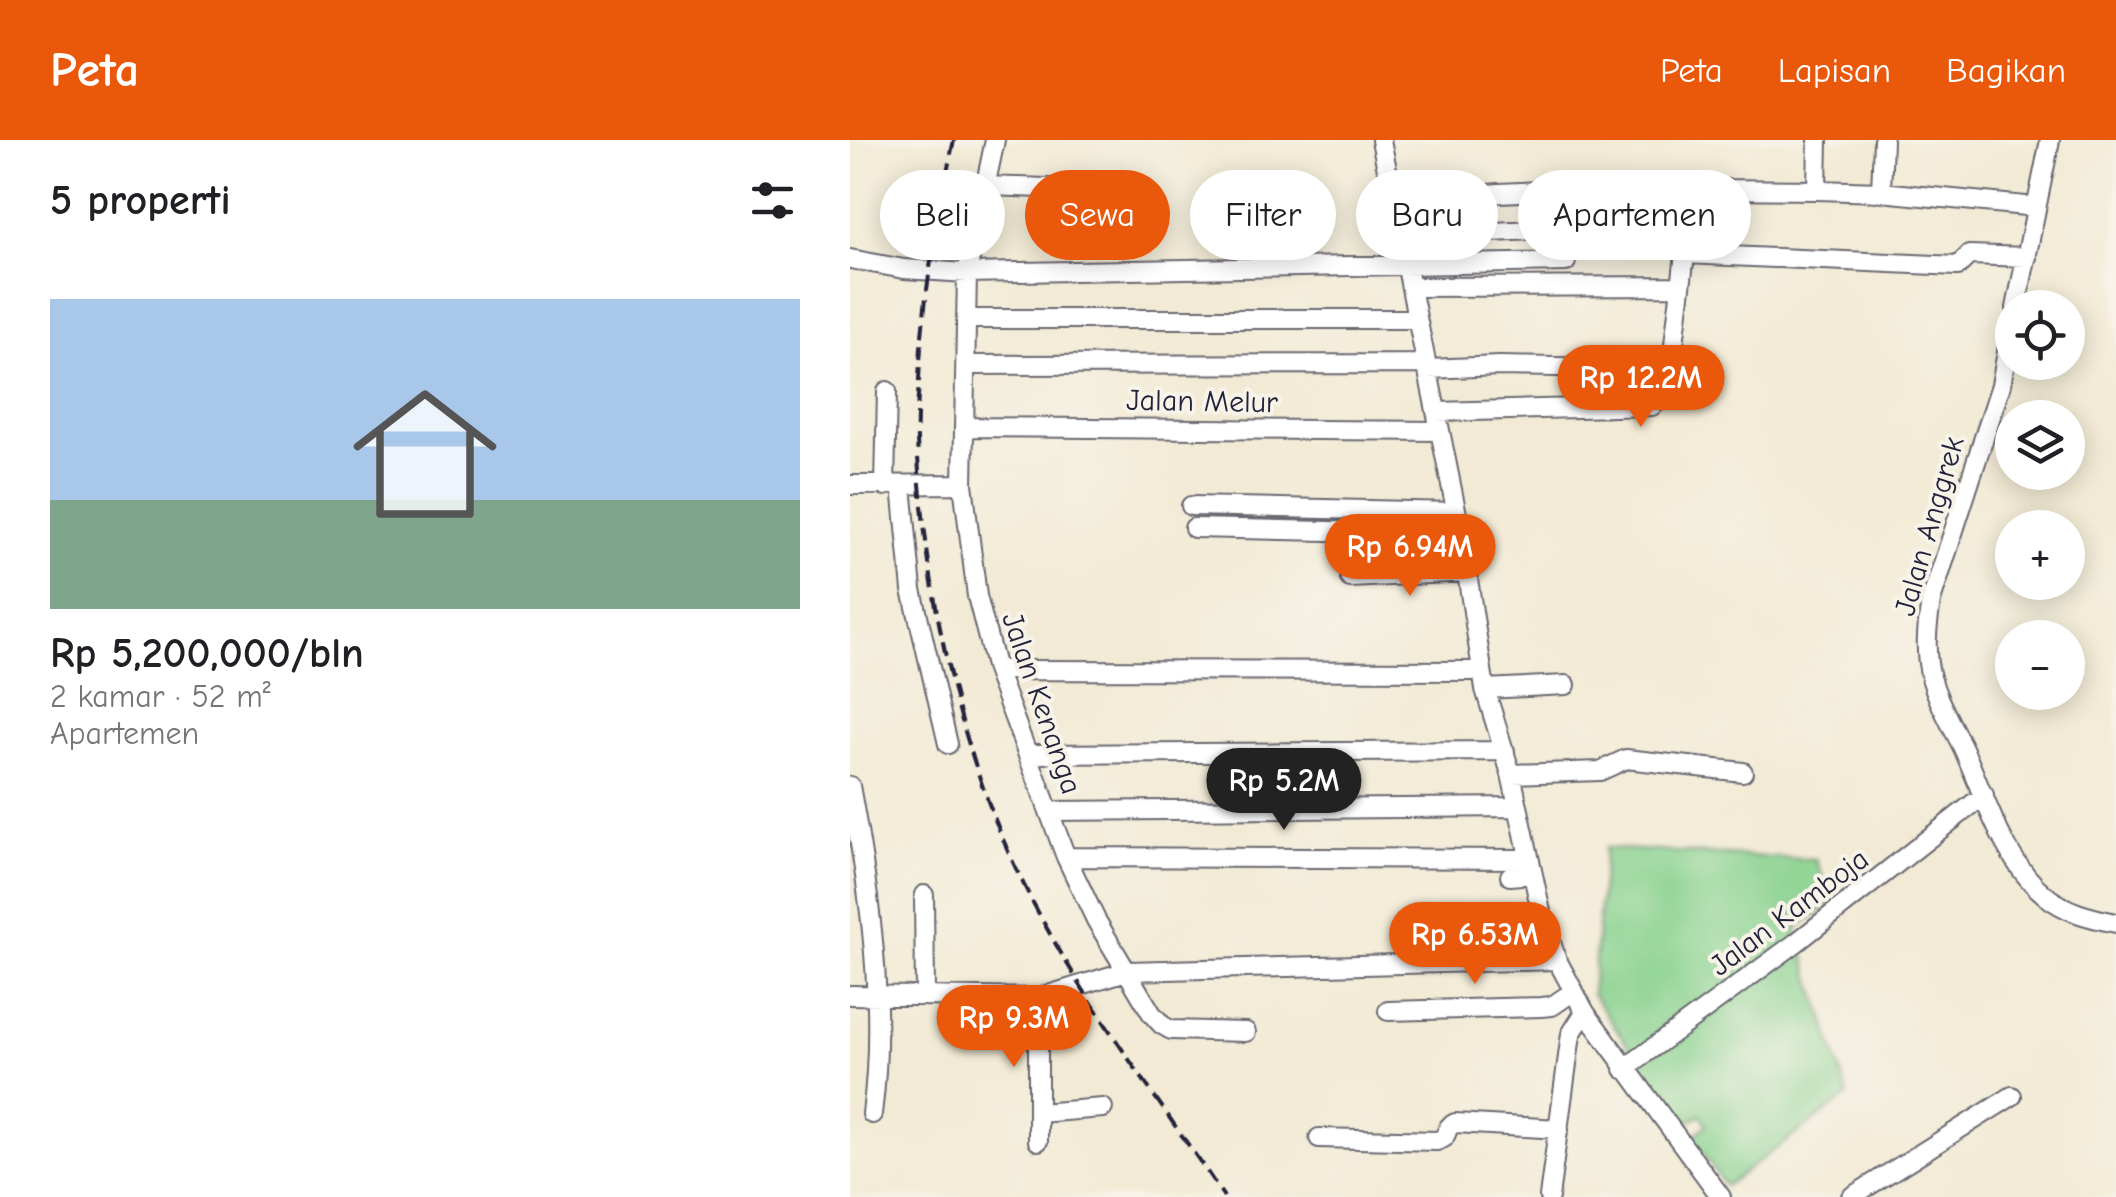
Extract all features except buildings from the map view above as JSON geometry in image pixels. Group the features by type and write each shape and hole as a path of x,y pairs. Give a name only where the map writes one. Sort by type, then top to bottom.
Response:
{"street":[{"name":"Jalan Kenanga","path":"989,170 995,140"},
{"path":"1380,140 1387,170"},
{"path":"1817,190 1818,140"},
{"path":"1881,192 1883,140"},
{"path":"2020,290 2050,140"},
{"path":"1498,193 1607,188 1817,190 2036,207"},
{"path":"1436,412 1652,406 1672,369 1685,254 1958,266 1969,254 2027,257"},
{"path":"850,259 904,269 966,273 1566,262"},
{"name":"Jalan Kenanga","path":"969,260 963,484 977,596 996,670 1066,857 1096,920 1162,1025 1190,1032 1246,1032"},
{"path":"1407,260 1468,572 1483,680 1512,774 1531,866 1557,960 1585,1012 1624,1069 1720,1197"},
{"path":"1412,287 1680,286"},
{"path":"967,319 1416,319"},
{"path":"966,365 1672,369"},
{"name":"Jalan Anggrek","path":"2001,380 1931,601 1926,634 1930,674 2013,855 2033,883 2067,909 2116,924"},
{"path":"887,391 893,486 912,590 948,744"},
{"name":"Jalan Melur","path":"964,426 1440,431"},
{"path":"850,486 963,484"},
{"path":"1191,506 1455,512"},
{"path":"1194,528 1461,534"},
{"path":"1350,578 1468,572"},
{"path":"996,670 1566,684"},
{"path":"1029,754 1505,752"},
{"path":"1512,774 1600,771 1626,759 1743,772"},
{"path":"850,786 864,862 876,995 872,1114"},
{"name":"Jalan Kamboja","path":"1624,1069 1797,942 1984,795"},
{"path":"1050,811 1518,807"},
{"path":"1066,857 1531,866"},
{"path":"1510,876 1531,866"},
{"path":"924,895 925,994"},
{"path":"850,995 1038,998 1127,971 1557,960"},
{"path":"1388,1011 1541,1008 1552,1006 1574,991"},
{"path":"1038,998 1038,1141"},
{"path":"1550,1197 1570,1034 1585,1012"},
{"path":"1851,1197 2012,1096"},
{"path":"1038,1113 1103,1108"},
{"path":"1318,1138 1437,1141 1455,1123 1559,1130"}],"green space":[{"path":"1605,848 1816,860 1833,902 1796,928 1848,1096 1725,1186 1692,1137 1707,1125 1701,1114 1684,1125 1592,994"}],"railway":[{"path":"954,140 927,289 917,425 929,560 952,683 988,802 1038,912 1104,1021 1224,1197"}]}
